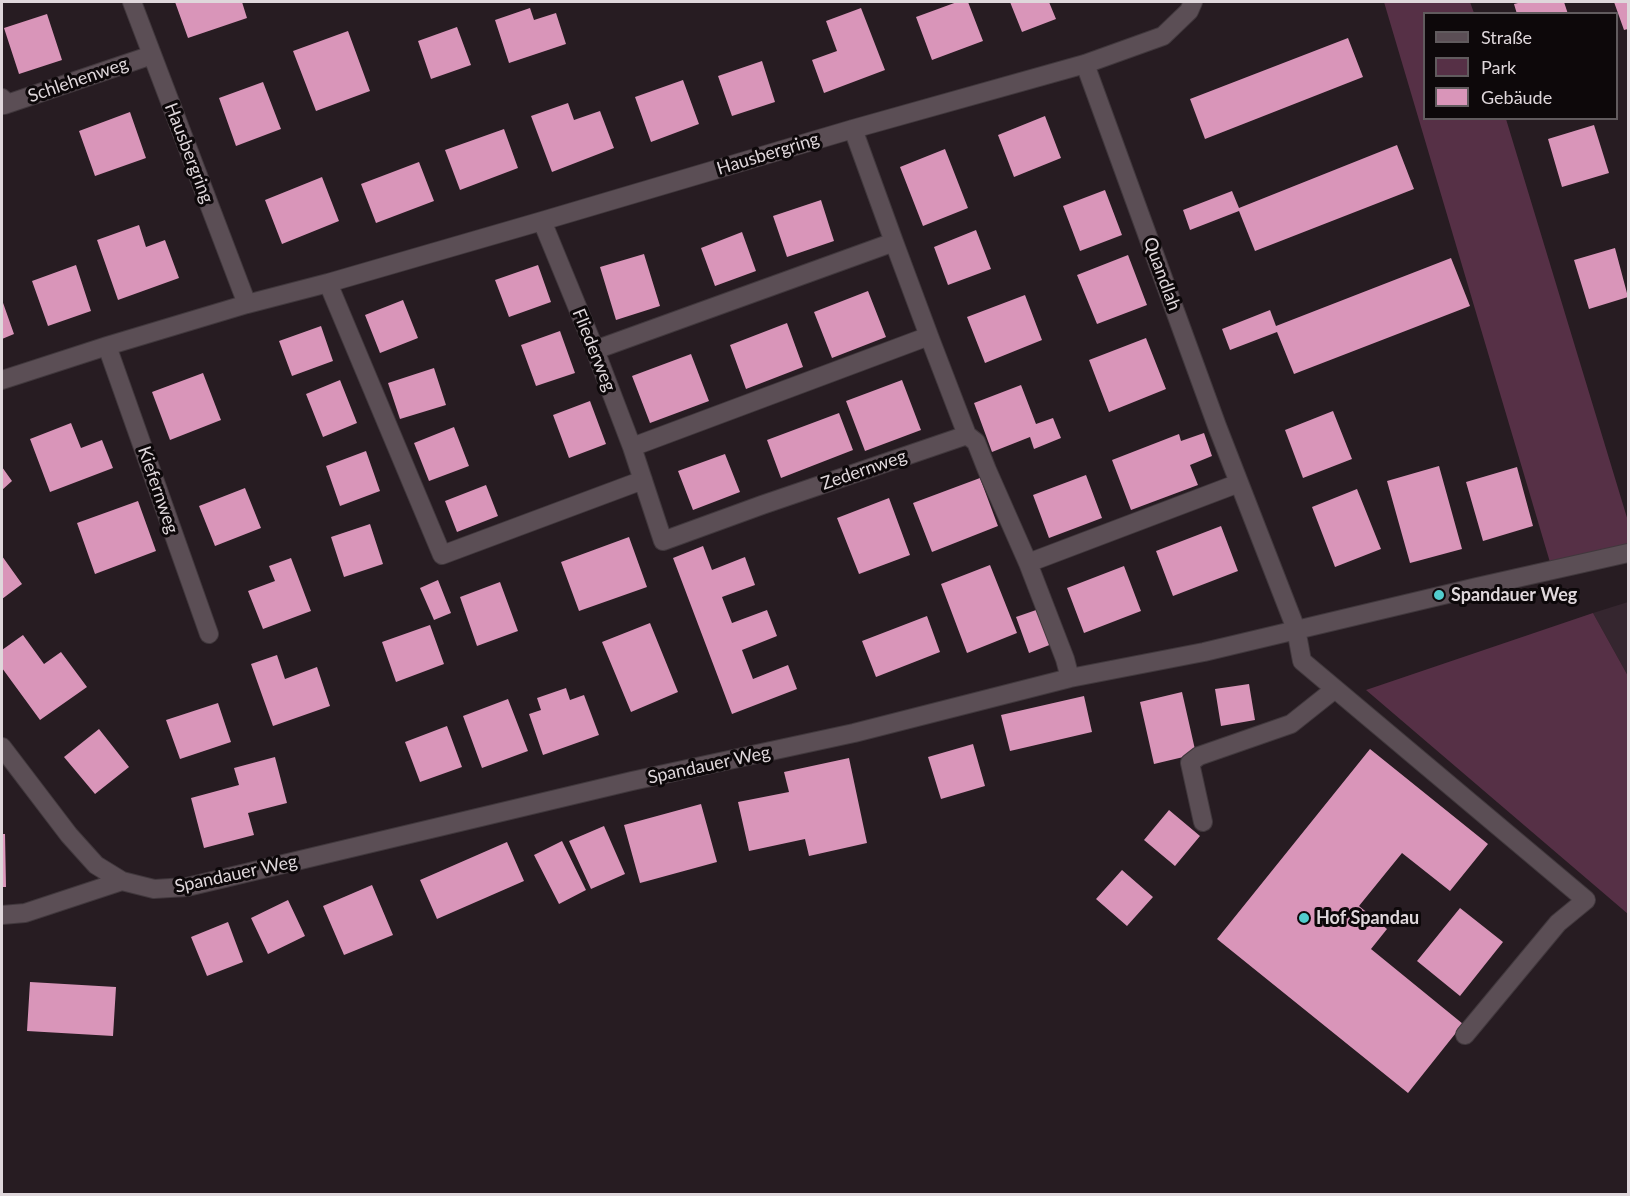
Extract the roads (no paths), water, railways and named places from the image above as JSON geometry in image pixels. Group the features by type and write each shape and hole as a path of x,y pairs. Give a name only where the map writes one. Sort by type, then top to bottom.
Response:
{"street":[{"name":"Hausbergring","path":"132,2 247,304"},
{"name":"Hausbergring","path":"2,380 247,304 328,283 1085,64 1163,36 1189,11 1193,2"},
{"name":"Schlehenweg","path":"2,103 152,55"},
{"name":"Quandlah","path":"1085,64 1239,483 1296,629"},
{"path":"854,129 967,435 976,442 1028,563 1065,659 1070,678"},
{"name":"Fliederweg","path":"542,221 632,447 663,541"},
{"path":"595,350 894,242"},
{"path":"328,283 442,555 642,480"},
{"path":"632,447 929,336"},
{"name":"Kiefernweg","path":"107,346 209,634"},
{"name":"Zedernweg","path":"663,541 967,435"},
{"path":"1028,563 1239,483"},
{"name":"Spandauer Weg","path":"122,881 154,889 187,887 632,781 854,733 1070,678 1204,652 1629,553"},
{"path":"1296,629 1302,662 1586,900 1558,923 1466,1035"},
{"path":"1203,822 1190,763 1198,756 1291,724 1335,689"},
{"path":"2,747 69,835 96,865 122,881"},
{"path":"2,915 25,913 122,881"}],"place":[{"name":"Spandauer Weg","path":"1439,595"},
{"name":"Hof Spandau","path":"1304,918"}]}
